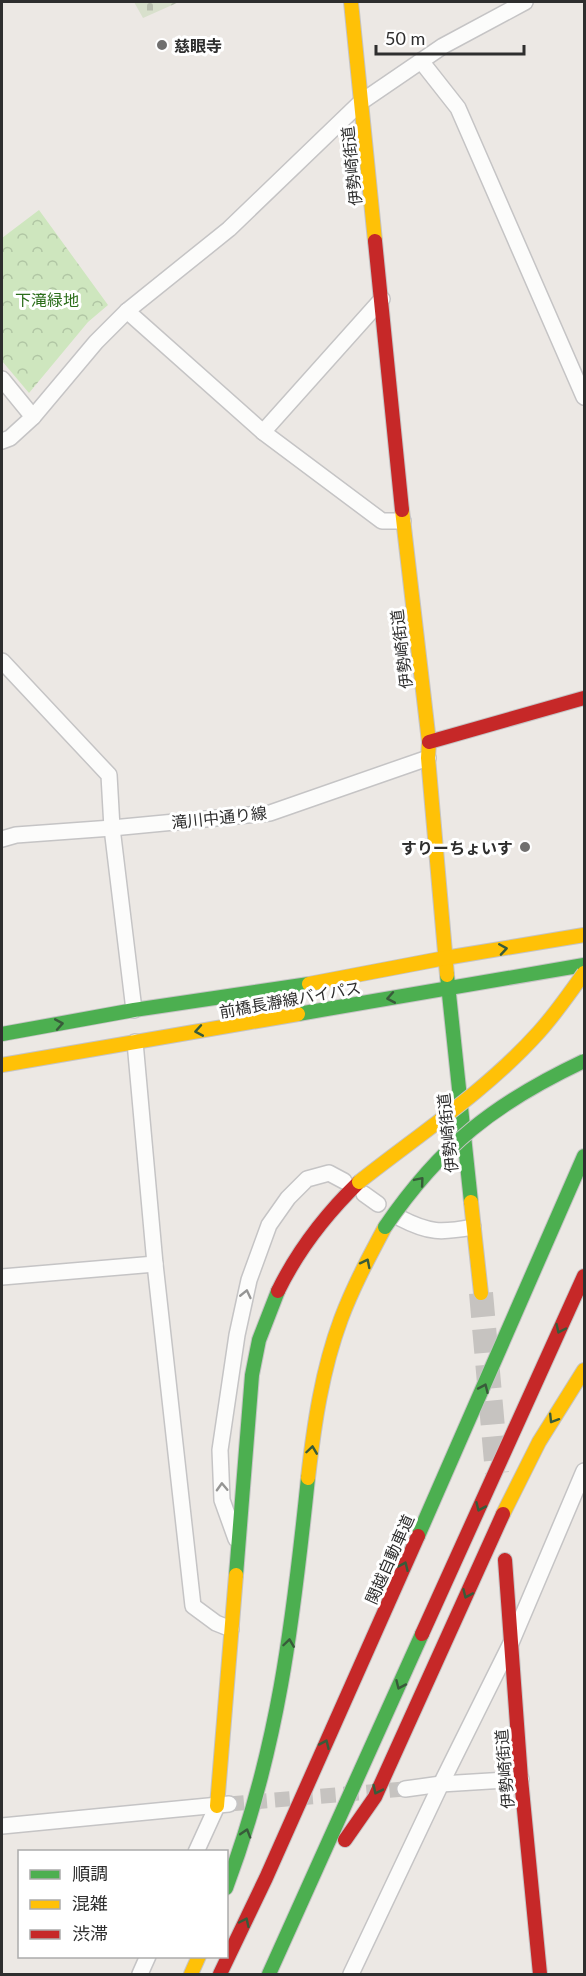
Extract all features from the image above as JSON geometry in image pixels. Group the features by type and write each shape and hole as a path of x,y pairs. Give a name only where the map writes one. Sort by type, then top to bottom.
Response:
{"main road":[{"name":"伊勢崎街道","path":"351,2 403,521 429,750 445,958 481,1293"},
{"name":"滝川中通り線","path":"429,750 585,698"},
{"name":"前橋長瀞線バイパス","path":"2,1034 134,1010 283,989 445,958 585,935"},
{"name":"前橋長瀞線バイパス","path":"2,1065 585,965"},
{"path":"223,1805 237,1542 254,1369 263,1326 278,1291 310,1235 333,1207 511,1061 541,1031 585,973"},
{"path":"228,1883 237,1863 266,1769 281,1696 296,1597 319,1402 335,1337 348,1300 385,1227 433,1165 472,1127 550,1077 585,1061"},
{"name":"関越自動車道","path":"228,1957 266,1878 585,1156"},
{"path":"269,1974 585,1276"},
{"path":"304,1901 375,1797 502,1516 539,1442 585,1370"},
{"name":"伊勢崎街道","path":"505,1560 521,1779 540,1974"},
{"path":"191,1974 198,1958"},
{"name":"関越自動車道","path":"220,1974 228,1958"}],"street":[{"path":"2,441 10,438 33,417 96,342 128,311 229,229 361,102 443,46 525,2"},
{"path":"421,61 458,108 585,397"},
{"path":"263,432 382,299"},
{"path":"128,311 263,432 382,521 403,521"},
{"path":"2,379 33,417"},
{"path":"2,661 109,775 112,828 134,1010"},
{"name":"滝川中通り線","path":"2,839 16,835 270,813 429,750"},
{"path":"135,1042 155,1264 193,1606 216,1623 231,1629"},
{"path":"237,1542 222,1500 220,1450 237,1335 249,1280 270,1225 288,1198 307,1179 329,1173 356,1186 378,1204"},
{"path":"400,1218 420,1228 444,1232 473,1227"},
{"path":"2,1277 155,1264"},
{"path":"351,1974 511,1643 585,1472"},
{"path":"405,1789 441,1784 521,1779"},
{"path":"2,1826 223,1805"},
{"path":"197,1850 223,1805"},
{"path":"140,1974 147,1958"}],"green space":[{"path":"134,2 179,2 143,18"},
{"name":"下滝緑地","path":"39,210 108,305 88,322 29,393 2,361 2,238"}],"tunnel":[{"path":"481,1293 497,1473"},
{"path":"229,1804 405,1789"}],"traffic: fast":[{"path":"298,1014 584,965"},
{"path":"447,975 471,1202"},
{"path":"2,1034 134,1010 309,984"},
{"path":"385,1227 427,1172 472,1129 523,1093 584,1061"},
{"path":"418,1536 584,1156"},
{"path":"236,1575 252,1375 259,1340 278,1291"},
{"path":"228,1882 259,1786 281,1686 308,1478"},
{"path":"269,1974 422,1634"}],"traffic: slow":[{"path":"351,2 375,241"},
{"path":"402,510 429,742 428,758 447,975"},
{"path":"309,984 584,935"},
{"path":"359,1182 498,1073 545,1025 584,973"},
{"path":"2,1065 298,1014"},
{"path":"471,1202 481,1293"},
{"path":"308,1478 320,1398 334,1338 351,1295 385,1227"},
{"path":"503,1514 539,1442 584,1370"},
{"path":"217,1806 236,1575"},
{"path":"191,1974 198,1958"}],"traffic: jam":[{"path":"375,241 402,510"},
{"path":"429,742 584,698"},
{"path":"278,1291 294,1261 314,1233 359,1182"},
{"path":"422,1634 584,1276"},
{"path":"345,1840 375,1797 503,1514"},
{"path":"228,1957 266,1878 418,1536"},
{"path":"505,1560 521,1779 540,1974"},
{"path":"220,1974 228,1958"}],"place":[{"name":"慈眼寺","path":"162,45"},
{"name":"すりーちょいす","path":"525,847"}]}
